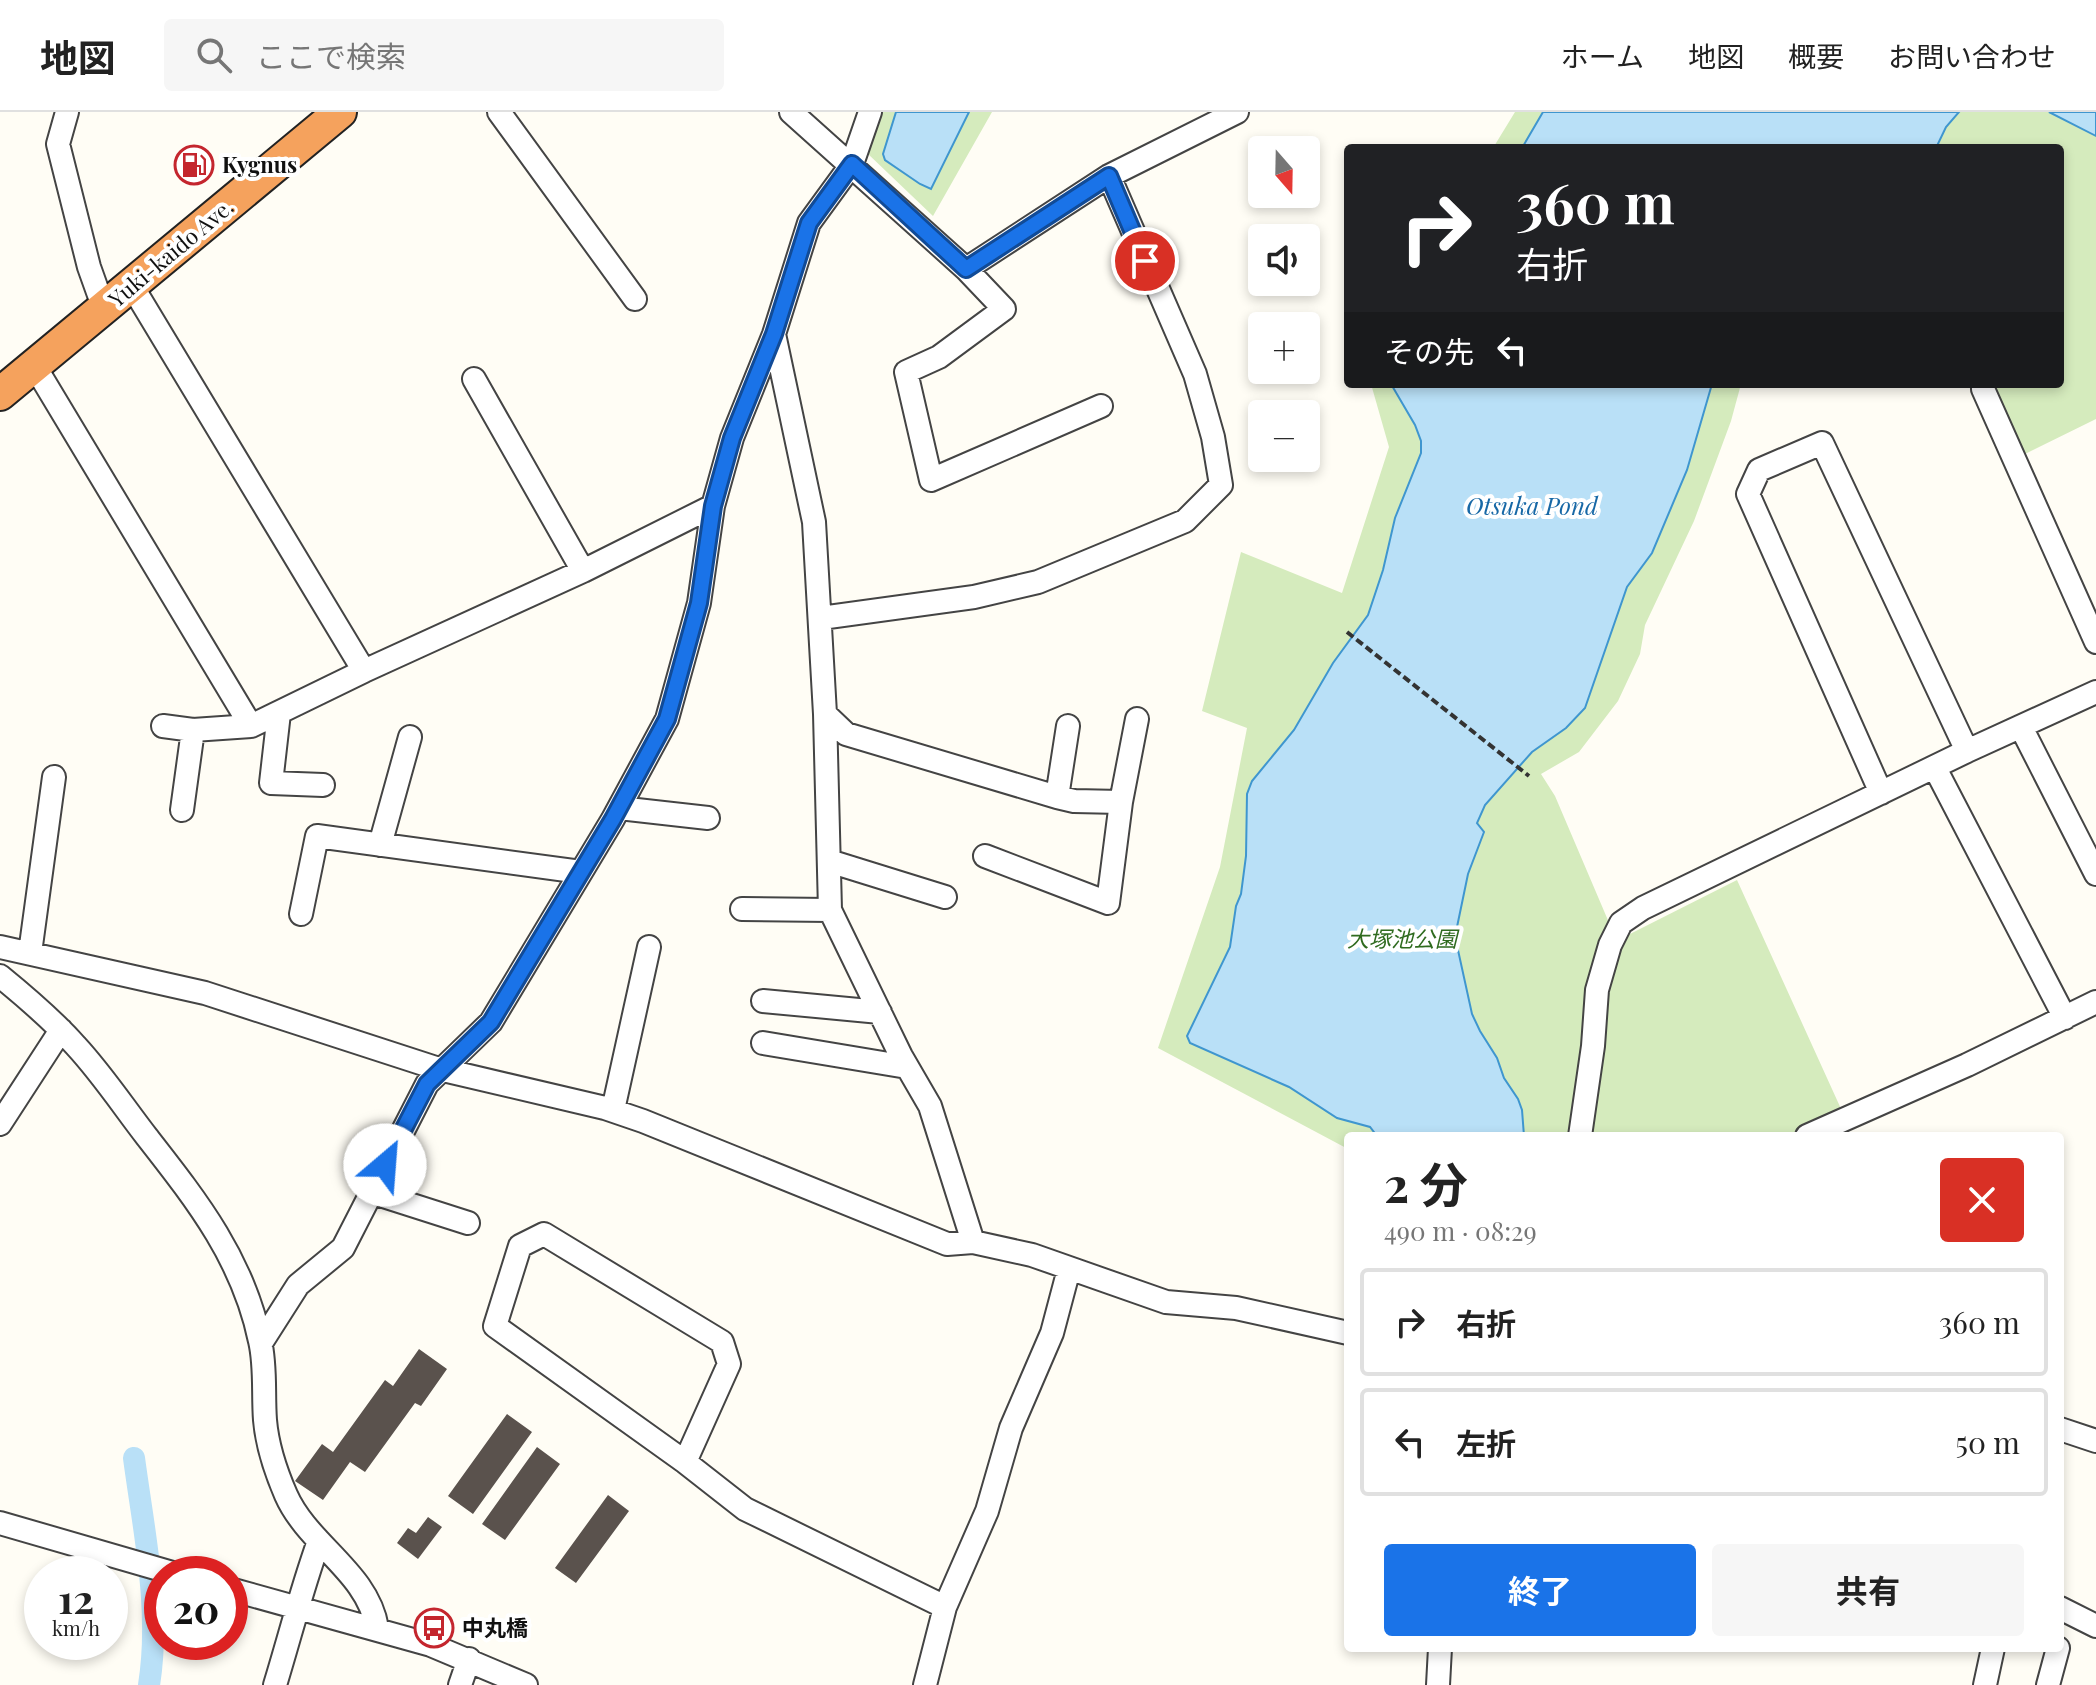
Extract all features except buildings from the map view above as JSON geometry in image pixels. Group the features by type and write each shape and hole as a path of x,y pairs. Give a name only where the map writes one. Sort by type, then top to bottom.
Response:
{"highway":[{"name":"Yuki-kaido Ave.","path":"0,394 340,112"}],"street":[{"path":"67,112 58,144 89,267 104,309"},
{"path":"499,112 635,299"},
{"path":"791,112 966,269 1004,309 939,357 906,372 931,480 1101,406"},
{"path":"261,1343 298,1285 343,1248 427,1084 439,1069 491,1022 619,808 667,719 699,603 713,506 732,438 774,334 809,223 852,164 870,112"},
{"path":"966,269 1109,176 1237,112"},
{"path":"821,618 974,597 1038,582 1185,521 1221,485 1213,437 1195,374 1109,176"},
{"path":"132,286 364,671"},
{"path":"774,334 814,522 825,714 830,910 907,1067 930,1106 973,1242"},
{"path":"34,365 251,726"},
{"path":"474,379 583,571"},
{"path":"1983,389 2096,642"},
{"path":"1881,793 1748,494 1759,470 1822,443 1967,751"},
{"path":"163,726 193,730 251,726 583,571 713,506"},
{"path":"1581,1132 1593,1046 1597,990 1610,945 1621,923 1643,908 2096,692"},
{"path":"279,713 271,783 323,785"},
{"path":"825,714 846,734 1057,797 1074,801 1121,802"},
{"path":"985,856 1108,903 1121,802 1137,719"},
{"path":"1057,797 1068,726"},
{"path":"2021,727 2096,874"},
{"path":"182,810 193,730"},
{"path":"380,845 410,737"},
{"path":"1935,768 2065,1018"},
{"path":"30,953 54,777"},
{"path":"619,808 708,818"},
{"path":"301,914 317,836 581,872"},
{"path":"829,861 945,897"},
{"path":"742,909 830,910"},
{"path":"0,947 205,993 439,1069 613,1110 947,1244 973,1242 1032,1255 1166,1302 1236,1308 1344,1332"},
{"path":"613,1110 649,947"},
{"path":"0,976 78,1048 188,1190 224,1243 244,1285 261,1343 265,1423 275,1467 296,1514 366,1594 375,1612 377,1628"},
{"path":"763,1001 880,1012"},
{"path":"1816,1132 2096,1002"},
{"path":"0,1124 61,1030"},
{"path":"763,1043 907,1067"},
{"path":"371,1192 468,1223"},
{"path":"685,1462 729,1364 722,1342 544,1234 520,1246 495,1326 685,1462 745,1509 945,1607"},
{"path":"925,1685 945,1607 987,1511 1011,1428 1052,1333 1069,1269"},
{"path":"2064,1430 2096,1441"},
{"path":"0,1523 144,1565"},
{"path":"275,1685 299,1608 300,1592 319,1541"},
{"path":"248,1594 377,1628 469,1659 526,1685"},
{"path":"2064,1610 2096,1626"},
{"path":"1438,1685 1440,1652"},
{"path":"1985,1685 1992,1652"},
{"path":"2048,1685 2057,1652"},
{"path":"460,1685 469,1659"}],"path":[{"path":"1347,632 1529,776"}],"green space":[{"path":"878,112 992,112 933,216 867,153"},
{"path":"1515,112 2096,112 2096,419 2023,455 1970,388 2064,388 2064,144 1495,144"},
{"name":"大塚池公園","path":"1372,388 1740,388 1694,521 1645,625 1640,654 1618,701 1579,752 1541,774 1555,796 1610,925 1624,937 1737,880 1842,1111 1795,1132 1344,1132 1344,1147 1158,1048 1220,867 1247,728 1202,711 1241,552 1342,593 1389,447"}],"water":[{"path":"896,112 969,112 931,189 885,160 883,154"},
{"path":"1543,112 1959,112 1946,127 1938,144 1524,144"},
{"path":"2049,112 2096,112 2096,136"},
{"name":"Otsuka Pond","path":"1393,388 1711,388 1687,470 1652,553 1627,587 1585,708 1566,728 1532,752 1485,805 1477,823 1484,832 1468,874 1456,941 1472,1014 1518,1099 1524,1132 1374,1132 1370,1127 1337,1118 1289,1087 1190,1043 1187,1036 1230,947 1246,856 1247,794 1252,781 1294,730 1333,663 1368,615 1395,518 1421,453 1421,441"}],"waterway":[{"path":"134,1458 152,1600 149,1685"}],"place":[{"name":"Kygnus","path":"194,165"},
{"name":"中丸橋","path":"434,1628"}],"route":[{"path":"385,1165 427,1084 439,1069 491,1022 613,819 667,719 699,603 713,506 732,438 774,334 809,223 852,164 966,269 1109,176 1145,261"}]}
